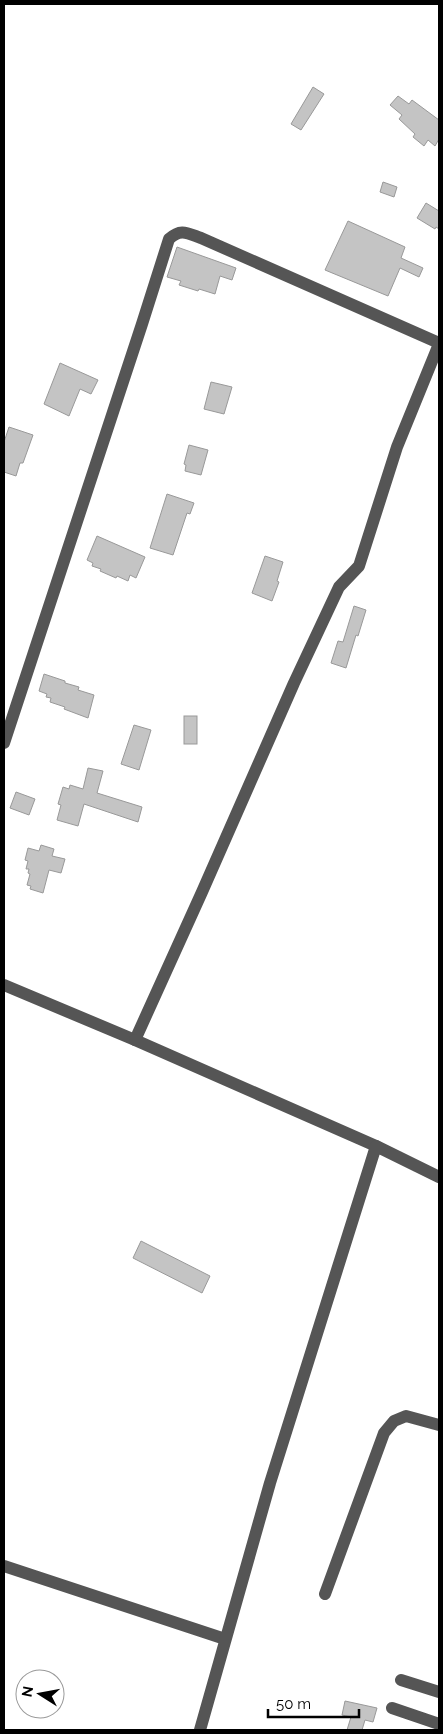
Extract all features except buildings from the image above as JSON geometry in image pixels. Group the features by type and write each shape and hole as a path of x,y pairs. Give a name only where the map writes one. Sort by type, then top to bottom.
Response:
{"street":[{"path":"4,743 169,239 175,233 182,232 201,238 439,344 396,447 359,566 339,587 326,613 135,1040"},
{"path":"4,985 135,1040 376,1146 439,1177"},
{"path":"200,1730 270,1483 376,1146"},
{"path":"325,1594 384,1433 394,1421 406,1416 439,1425"},
{"path":"4,1566 225,1639"},
{"path":"401,1680 439,1692"},
{"path":"392,1708 439,1724"}]}
